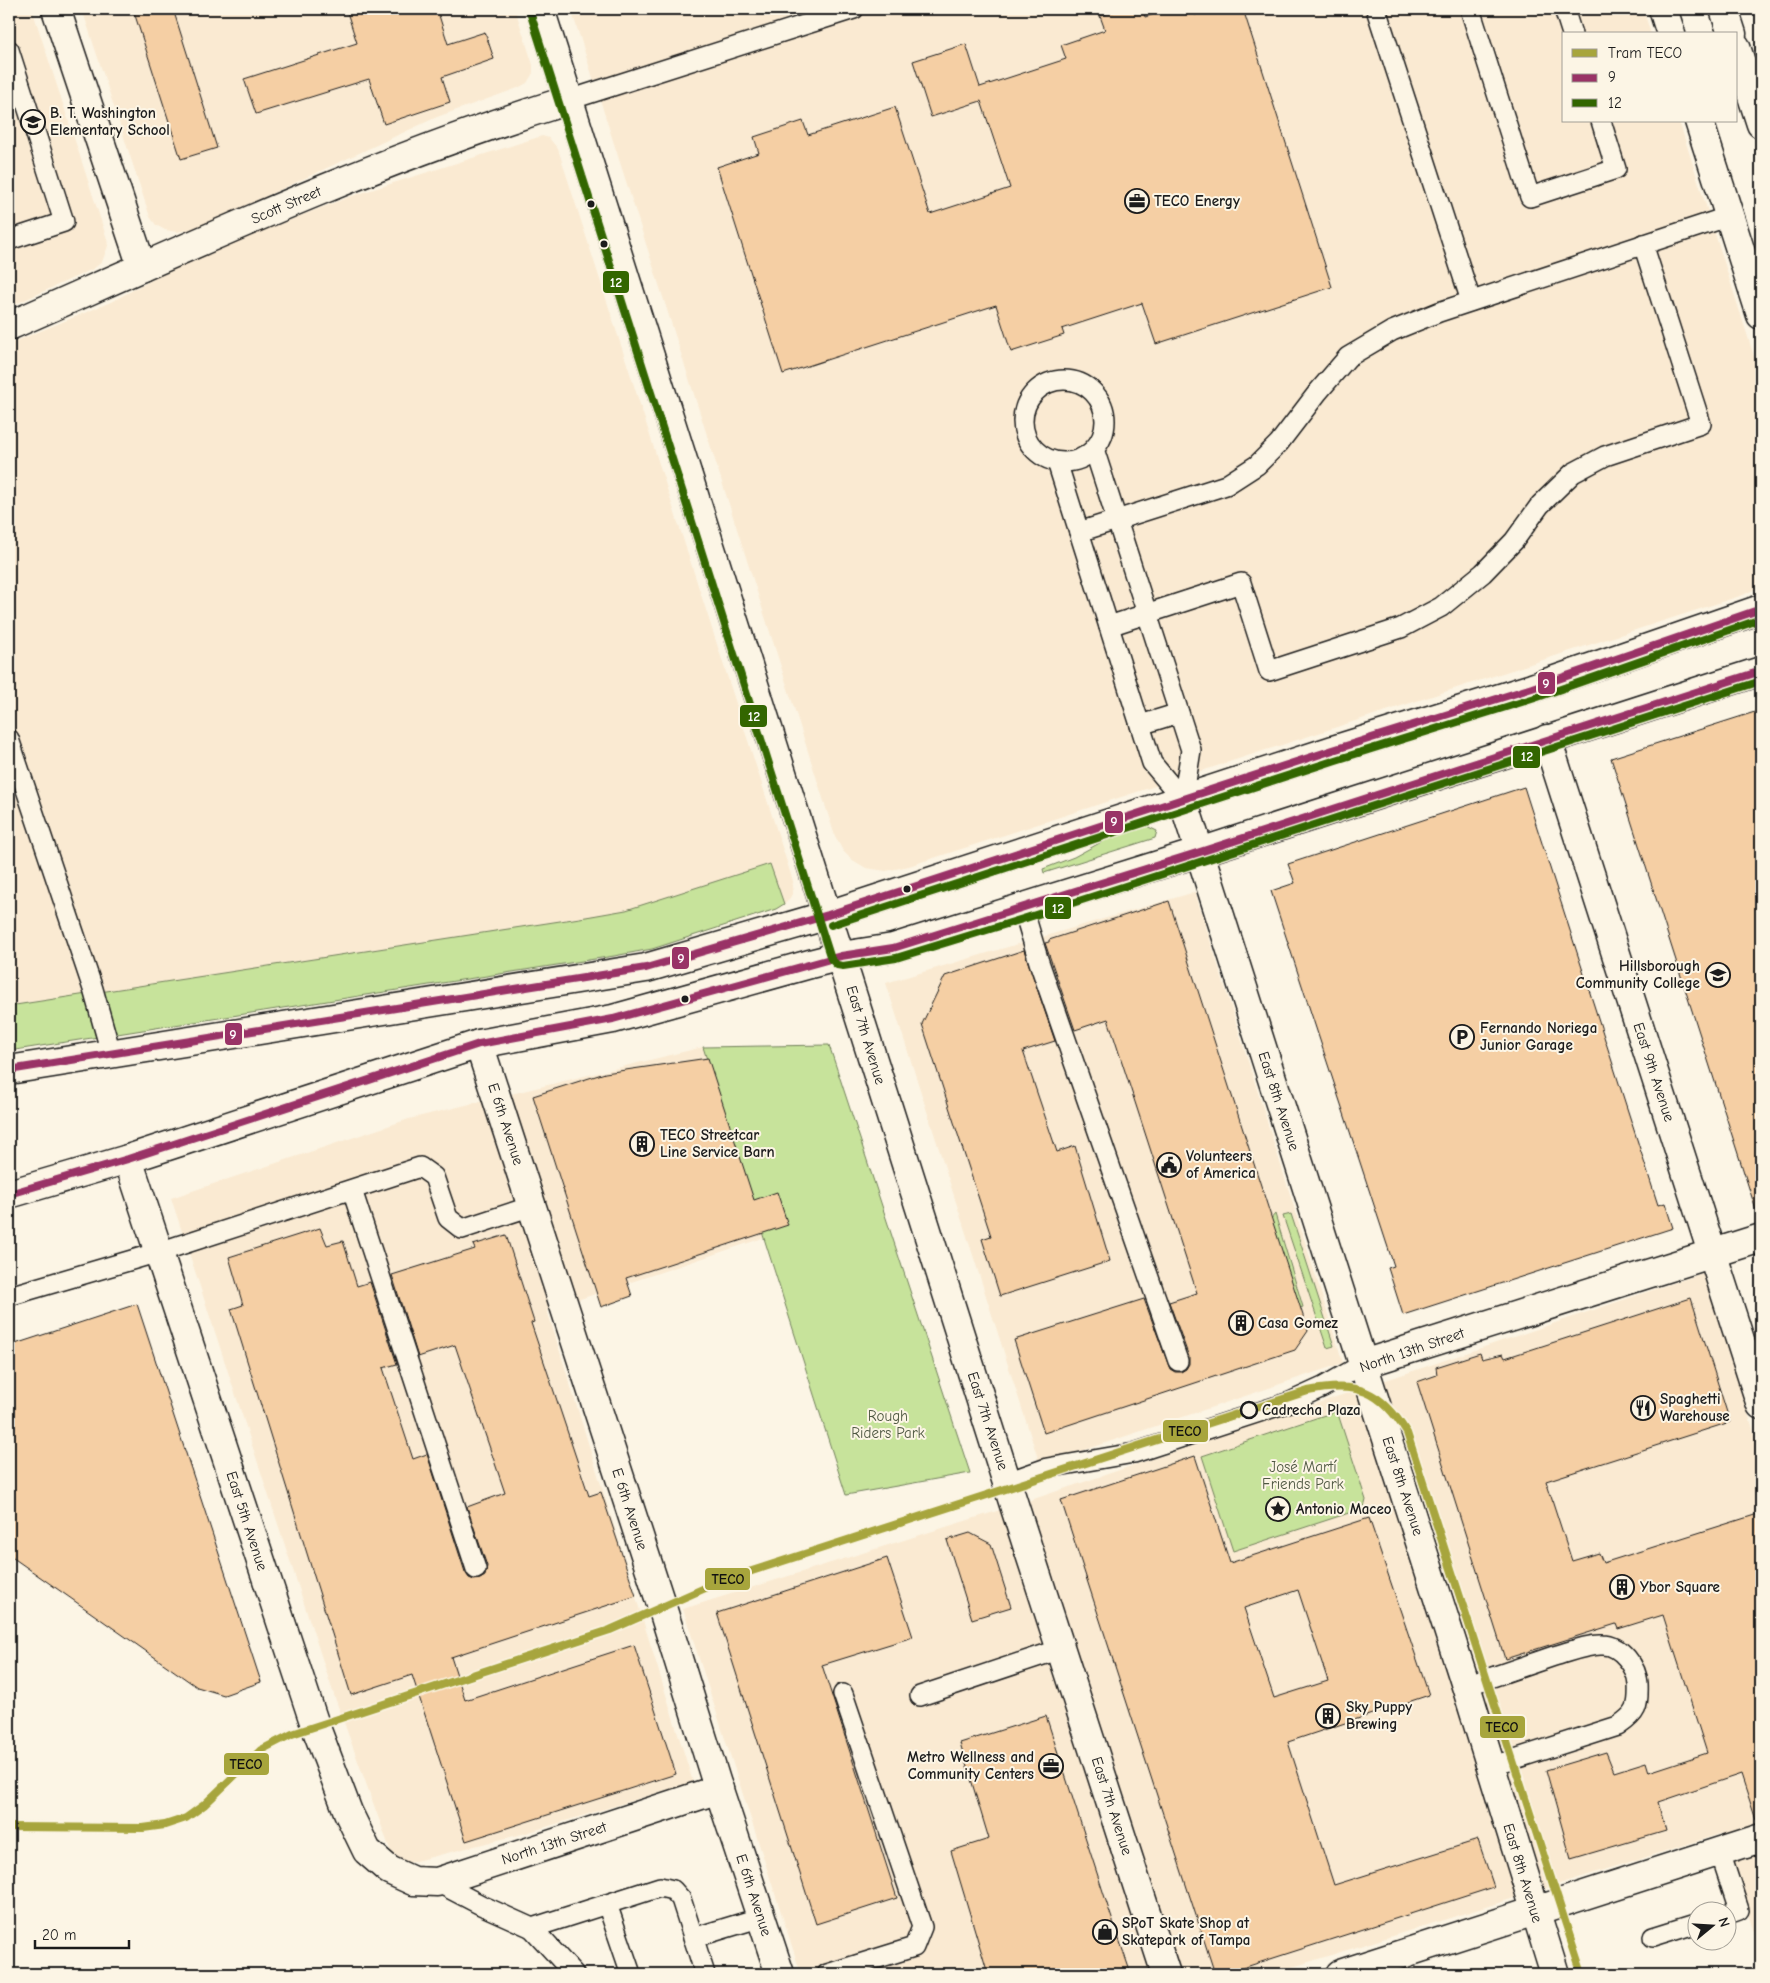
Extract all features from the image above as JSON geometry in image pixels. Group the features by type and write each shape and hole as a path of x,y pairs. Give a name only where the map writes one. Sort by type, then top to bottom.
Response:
{"street":[{"path":"56,9 142,267"},
{"name":"East 7th Avenue","path":"540,9 1007,1482 1166,1974"},
{"path":"1663,9 1670,32"},
{"path":"1724,9 1731,32"},
{"path":"1738,51 1754,79 1761,124"},
{"name":"Scott Street","path":"9,326 342,181 457,138 570,100"},
{"path":"1699,122 1761,315"},
{"path":"9,1070 646,968 828,915 1333,750 1532,688 1761,608"},
{"path":"9,1194 128,1159 479,1044 612,1019 841,956 893,948 1200,852 1761,670"},
{"name":"East 9th Avenue","path":"1546,739 1760,1400"},
{"name":"East 8th Avenue","path":"1183,800 1466,1686 1555,1974"},
{"name":"E 6th Avenue","path":"479,1044 780,1974"},
{"name":"East 5th Avenue","path":"128,1159 315,1725 348,1812 367,1851 388,1870"},
{"name":"North 13th Street","path":"1363,1364 1761,1238"},
{"name":"North 13th Street","path":"388,1870 413,1881 437,1882 719,1790"},
{"path":"1340,1974 1761,1838"}],"lane":[{"path":"570,100 854,9"},
{"path":"1376,9 1471,301"},
{"path":"1470,9 1530,197 1616,170 1600,122"},
{"path":"1564,9 1571,32"},
{"path":"9,240 64,222 10,58"},
{"path":"1079,532 1226,485 1257,465 1279,443 1348,357 1392,330 1471,301 1730,216"},
{"path":"1109,626 1241,583 1269,671 1401,628 1441,607 1483,573 1514,541 1540,506 1573,473 1606,456 1701,424 1643,244"},
{"path":"1072,380 1086,385 1096,394 1103,406 1105,420 1103,433 1094,449 1088,455 1075,461 1057,462 1048,460 1037,453 1028,443 1023,430 1022,416 1026,403 1034,391 1045,383 1072,380"},
{"path":"1094,449 1191,750 1183,800"},
{"path":"1057,462 1152,763 1183,800"},
{"path":"1140,725 1179,713"},
{"path":"9,739 93,989 111,1053"},
{"path":"1023,908 1039,962 1178,1362"},
{"path":"9,1296 159,1252 420,1167 434,1178 448,1218 462,1229 532,1206"},
{"path":"352,1190 476,1569"},
{"name":"North 13th Street","path":"1007,1482 1047,1468 1134,1453 1290,1402 1323,1387 1363,1364"},
{"path":"1466,1686 1580,1648 1603,1644 1616,1648 1629,1660 1638,1680 1639,1701 1631,1717 1618,1726 1490,1767"},
{"path":"920,1696 1061,1649"},
{"path":"827,1974 914,1947 922,1927 843,1694"},
{"path":"1720,1852 1730,1900"},
{"path":"437,1882 481,1906 532,1928 574,1974"},
{"path":"532,1928 660,1887 673,1890 681,1899 705,1974"},
{"path":"607,1904 630,1974"},
{"path":"693,1938 762,1917"},
{"path":"1653,1937 1688,1926"}],"shaded area":[{"name":"B. T. Washington Elementary School","path":"9,9 32,9 108,246 102,262 93,269 9,307"},
{"path":"82,9 515,9 533,65 533,73 527,83 518,88 437,117 197,228 177,232 165,230 156,225 150,217"},
{"name":"TECO Energy","path":"571,9 1643,9 1650,32 1562,32 1562,122 1679,122 1761,378 1761,586 1743,595 909,866 886,871 866,868 851,859 843,851 835,836"},
{"path":"542,136 549,138 558,149 793,881 792,895 786,903 776,909 652,949 9,1051 9,344 111,302 176,267 256,233 349,197"},
{"path":"1195,892 1343,1363 1040,1465 886,983"},
{"path":"703,1047 766,1237 547,1310 693,1782 526,1833 396,1866 334,1695 171,1198 409,1119"},
{"path":"1703,1273 1761,1454 1761,1955 1723,1833 1270,1974 801,1974 683,1609 1010,1507"}],"green space":[{"path":"1138,822 1157,831 1155,838 1044,873 1043,869 1074,857"},
{"path":"770,864 784,904 776,909 652,949 9,1051 9,1006 626,910"},
{"name":"Rough Riders Park","path":"829,1045 970,1473 846,1495 703,1047"},
{"path":"1275,1214 1303,1307 1294,1311 1270,1220"},
{"path":"1291,1214 1334,1346 1327,1348 1283,1216"},
{"name":"José Martí Friends Park","path":"1337,1411 1366,1500 1364,1508 1233,1551 1202,1456"}],"building":[{"path":"133,9 173,9 217,148 181,159"},
{"path":"346,9 437,9 448,44 485,32 494,59 442,77 450,102 384,124 369,79 256,114 244,79 357,43"},
{"name":"TECO Energy","path":"1122,9 1143,9 1145,17 1171,9 1193,9 1195,15 1215,9 1243,9 1332,287 1156,344 1142,303 1062,329 1064,335 1011,352 996,305 783,374 717,167 759,153 754,137 803,121 808,135 895,107 930,214 1010,188 981,101 931,117 913,61 966,44 980,87 1066,59 1061,45 1105,30 1100,16"},
{"name":"Hillsborough Community College","path":"1761,710 1761,1210 1756,1210 1611,758"},
{"name":"Fernando Noriega Junior Garage","path":"1524,787 1658,1205 1665,1203 1673,1228 1403,1315 1388,1268 1394,1266 1271,891 1295,883 1288,864"},
{"path":"1169,901 1308,1331 1295,1350 1044,1433 1014,1340 1144,1299 1170,1369 1175,1372 1181,1372 1189,1364 1189,1357 1169,1302 1197,1293 1108,1019 1075,1030 1045,943 1049,942 1049,940"},
{"path":"1024,950 1055,1041 1023,1051 1057,1152 1075,1146 1110,1261 1000,1296 982,1239 991,1236 922,1024 945,976"},
{"name":"TECO Streetcar Line Service Barn","path":"708,1058 754,1200 777,1192 788,1225 626,1278 632,1296 601,1307 533,1096 605,1073"},
{"path":"320,1228 327,1245 343,1241 357,1286 370,1282 397,1364 383,1368 413,1459 427,1454 465,1572 469,1578 474,1580 485,1576 487,1566 467,1507 505,1493 455,1345 418,1357 392,1275 475,1249 473,1245 506,1235 534,1322 531,1323 589,1496 601,1492 636,1596 451,1657 465,1700 634,1645 676,1774 466,1841 412,1675 351,1695 231,1309 243,1305 229,1257"},
{"name":"Ybor Square","path":"1691,1298 1730,1422 1546,1481 1572,1561 1599,1553 1603,1563 1761,1513 1761,1819 1756,1820 1741,1774 1658,1802 1666,1831 1571,1859 1546,1770 1606,1752 1614,1772 1646,1762 1649,1772 1707,1753 1663,1615 1618,1629 1616,1624 1505,1659 1417,1382 1437,1375 1436,1367 1480,1353 1482,1359 1503,1354 1505,1358"},
{"path":"137,1304 261,1682 224,1695 197,1687 9,1555 9,1346"},
{"path":"1195,1456 1230,1563 1369,1518 1429,1695 1288,1742 1334,1885 1478,1840 1494,1887 1224,1974 1215,1974 1061,1500","holes":["1298,1590 1328,1681 1274,1698 1244,1608"]},
{"path":"970,1533 991,1544 1011,1607 972,1619 947,1540"},
{"path":"887,1558 913,1637 822,1665 897,1898 816,1924 717,1613"},
{"path":"1046,1716 1131,1974 988,1974 951,1851 989,1839 960,1743"}],"tram line":[{"name":"TECO","path":"9,1827 143,1828 165,1825 186,1818 204,1805 261,1750 292,1734 610,1630 721,1581 1308,1391 1340,1387 1366,1392 1377,1398 1397,1418 1407,1433 1582,1974"}],"transit line":[{"name":"12","path":"530,12 831,959 837,965 843,966 896,958 1026,918 1761,681"},
{"name":"9","path":"9,1070 646,968 828,915 1333,750 1532,688 1761,609"},
{"name":"12","path":"831,925 1336,760 1535,698 1761,619"},
{"name":"9","path":"9,1194 128,1159 479,1044 613,1019 841,956 893,948 1200,852 1761,671"}],"place":[{"name":"B. T. Washington Elementary School","path":"33,122"},
{"name":"TECO Energy","path":"1137,201"},
{"name":"Hillsborough Community College","path":"1718,975"},
{"name":"Fernando Noriega Junior Garage","path":"1462,1037"},
{"name":"TECO Streetcar Line Service Barn","path":"642,1144"},
{"name":"Volunteers of America","path":"1169,1165"},
{"name":"Casa Gomez","path":"1241,1323"},
{"name":"Spaghetti Warehouse","path":"1643,1408"},
{"name":"Cadrecha Plaza","path":"1249,1410"},
{"name":"Antonio Maceo","path":"1278,1509"},
{"name":"Ybor Square","path":"1622,1587"},
{"name":"Sky Puppy Brewing","path":"1328,1716"},
{"name":"Metro Wellness and Community Centers","path":"1051,1766"},
{"name":"SPoT Skate Shop at Skatepark of Tampa","path":"1105,1932"}]}
